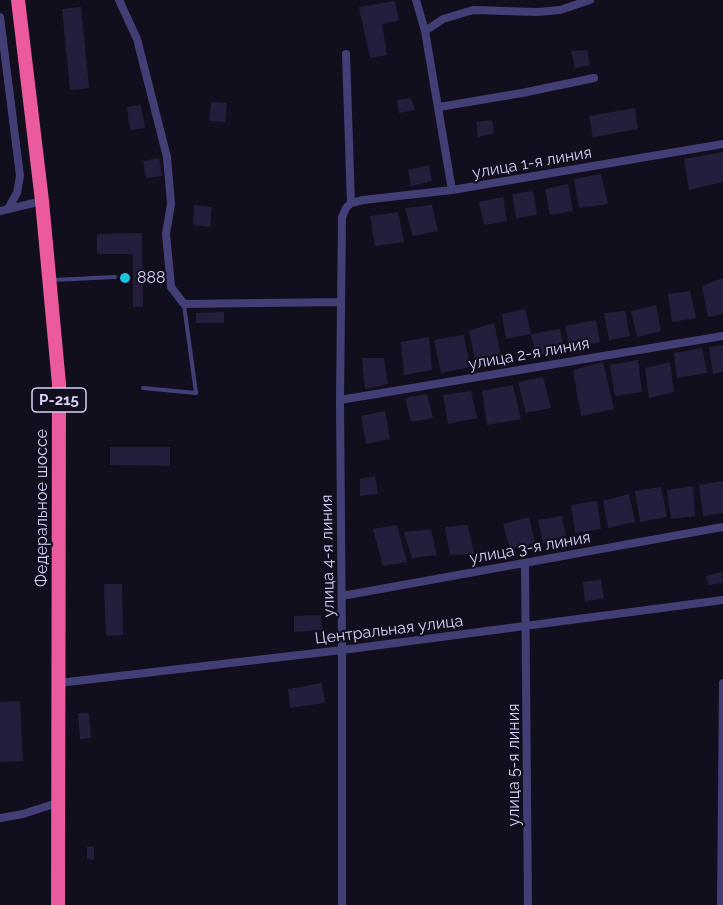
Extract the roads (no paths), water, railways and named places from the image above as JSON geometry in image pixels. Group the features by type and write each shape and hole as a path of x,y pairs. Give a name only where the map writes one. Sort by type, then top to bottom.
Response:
{"highway":[{"name":"Федеральное шоссе","path":"18,0 42,201 58,384 57,803"},
{"name":"Р-215","path":"57,803 58,905"}],"street":[{"path":"119,0 137,39 167,157 171,204 166,234 171,287 184,304 341,302"},
{"path":"416,0 425,31 452,190"},
{"path":"425,31 443,19 473,10 537,12 560,10 590,0"},
{"path":"0,17 20,176 17,193 4,210"},
{"name":"улица 4-я линия","path":"342,905 340,400 342,217 348,206 346,54"},
{"path":"439,107 594,78"},
{"name":"улица 1-я линия","path":"348,206 363,200 452,190 723,144"},
{"path":"4,210 42,201"},
{"name":"улица 2-я линия","path":"340,400 723,336"},
{"name":"улица 3-я линия","path":"342,596 723,527"},
{"name":"улица 5-я линия","path":"525,563 528,905"},
{"name":"Центральная улица","path":"59,684 723,600"},
{"path":"721,905 723,683"},
{"path":"0,818 23,814 57,803"}],"lane":[{"path":"50,280 115,277"},
{"path":"143,388 195,393 184,304"}],"place":[{"name":"888","path":"125,278"}]}
